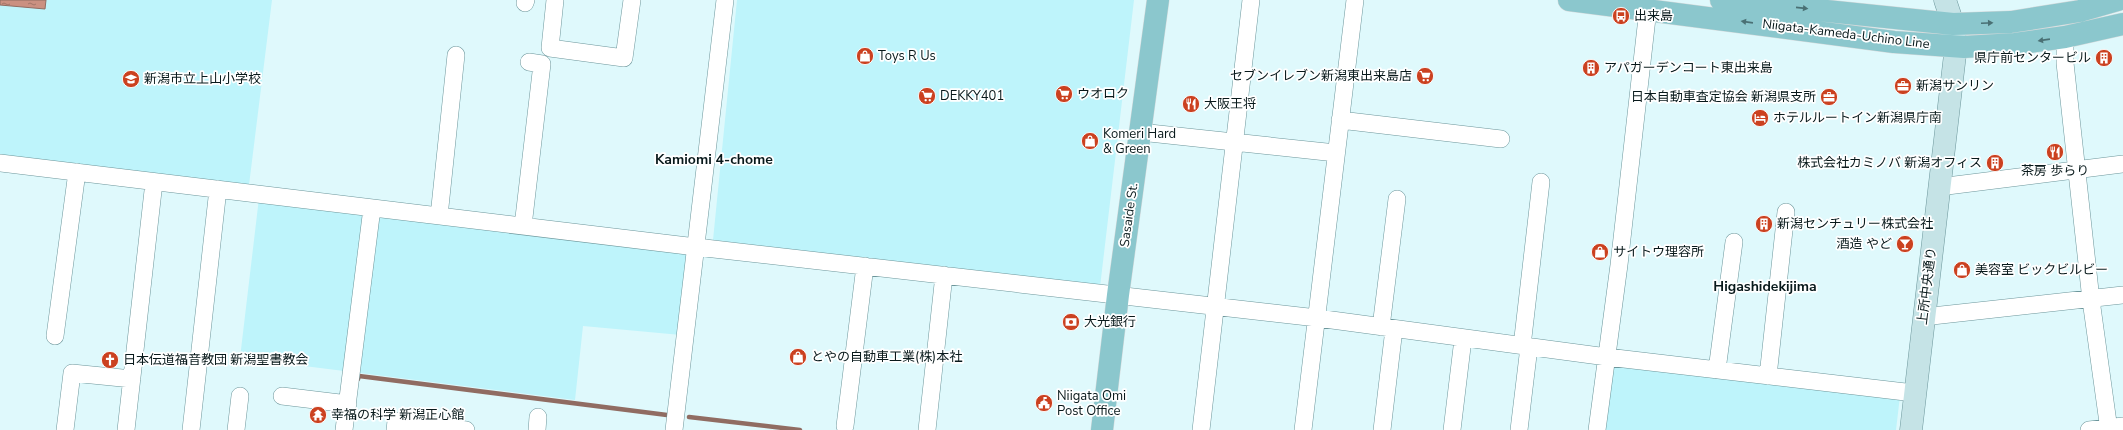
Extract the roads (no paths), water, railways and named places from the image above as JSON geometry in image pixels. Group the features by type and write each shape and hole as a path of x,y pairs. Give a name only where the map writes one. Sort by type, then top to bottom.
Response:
{"main road":[{"name":"Sasaide St.","path":"1102,430 1118,294 1158,0"},
{"name":"Niigata-Kameda-Uchino Line","path":"1569,0 1894,42 1956,46 2015,44 2065,37 2123,24"},
{"name":"Niigata-Kameda-Uchino Line","path":"1721,0 1953,24 2012,22 2078,5 2118,0"}],"street":[{"path":"555,0 550,48 624,58 632,0"},
{"path":"674,430 725,0"},
{"path":"1201,430 1251,0"},
{"path":"1303,430 1355,0"},
{"name":"上所中央通り","path":"1910,430 1956,46 1953,24 1945,0"},
{"path":"1597,430 1648,9"},
{"path":"2065,37 2065,63 2091,300 2113,428 2089,430"},
{"path":"439,216 456,56"},
{"path":"523,226 542,64 529,62"},
{"path":"1340,120 1501,139"},
{"path":"1140,132 1336,154"},
{"path":"0,163 696,247 1118,294 1317,318 1463,339 1607,357 1914,393"},
{"path":"1939,187 2077,171 2123,164"},
{"path":"55,336 77,172"},
{"path":"126,430 154,182"},
{"path":"1519,430 1541,182"},
{"path":"191,430 218,189"},
{"path":"1382,430 1398,199"},
{"path":"344,430 372,208"},
{"path":"1768,376 1786,212"},
{"path":"1717,370 1734,242"},
{"path":"846,426 865,266"},
{"path":"927,430 944,275"},
{"path":"1924,317 2091,300 2123,295"},
{"path":"1452,430 1463,339"},
{"path":"65,430 72,373 132,379"},
{"path":"236,430 240,396"},
{"path":"282,396 348,404"},
{"path":"395,430 396,421 466,430"}],"water":[{"path":"0,0 46,0 45,9 0,5"}],"waterway":[{"path":"358,379 359,376 667,415"},
{"path":"689,417 800,430"}],"place":[{"name":"出来島","path":"1621,16"},
{"name":"Toys R Us","path":"865,56"},
{"name":"県庁前センタービル","path":"2104,58"},
{"name":"アパガーデンコート東出来島","path":"1591,68"},
{"name":"セブンイレブン新潟東出来島店","path":"1425,76"},
{"name":"新潟市立上山小学校","path":"131,79"},
{"name":"新潟サンリン","path":"1903,86"},
{"name":"ウオロク","path":"1064,94"},
{"name":"DEKKY401","path":"927,96"},
{"name":"日本自動車査定協会 新潟県支所","path":"1829,97"},
{"name":"大阪王将","path":"1191,104"},
{"name":"ホテルルートイン新潟県庁南","path":"1760,118"},
{"name":"Komeri Hard & Green","path":"1090,141"},
{"name":"茶房 歩らり","path":"2055,152"},
{"name":"株式会社カミノバ 新潟オフィス","path":"1995,163"},
{"name":"新潟センチュリー株式会社","path":"1764,224"},
{"name":"酒造 やど","path":"1905,244"},
{"name":"サイトウ理容所","path":"1600,252"},
{"name":"美容室 ビックビルビー","path":"1962,270"},
{"name":"大光銀行","path":"1071,322"},
{"name":"とやの自動車工業(株)本社","path":"798,357"},
{"name":"日本伝道福音教団 新潟聖書教会","path":"110,360"},
{"name":"Niigata Omi Post Office","path":"1044,403"},
{"name":"幸福の科学 新潟正心館","path":"318,415"}],"district":[{"name":"Kamiomi 4-chome","path":"714,159"},
{"name":"Higashidekijima","path":"1765,286"}]}
